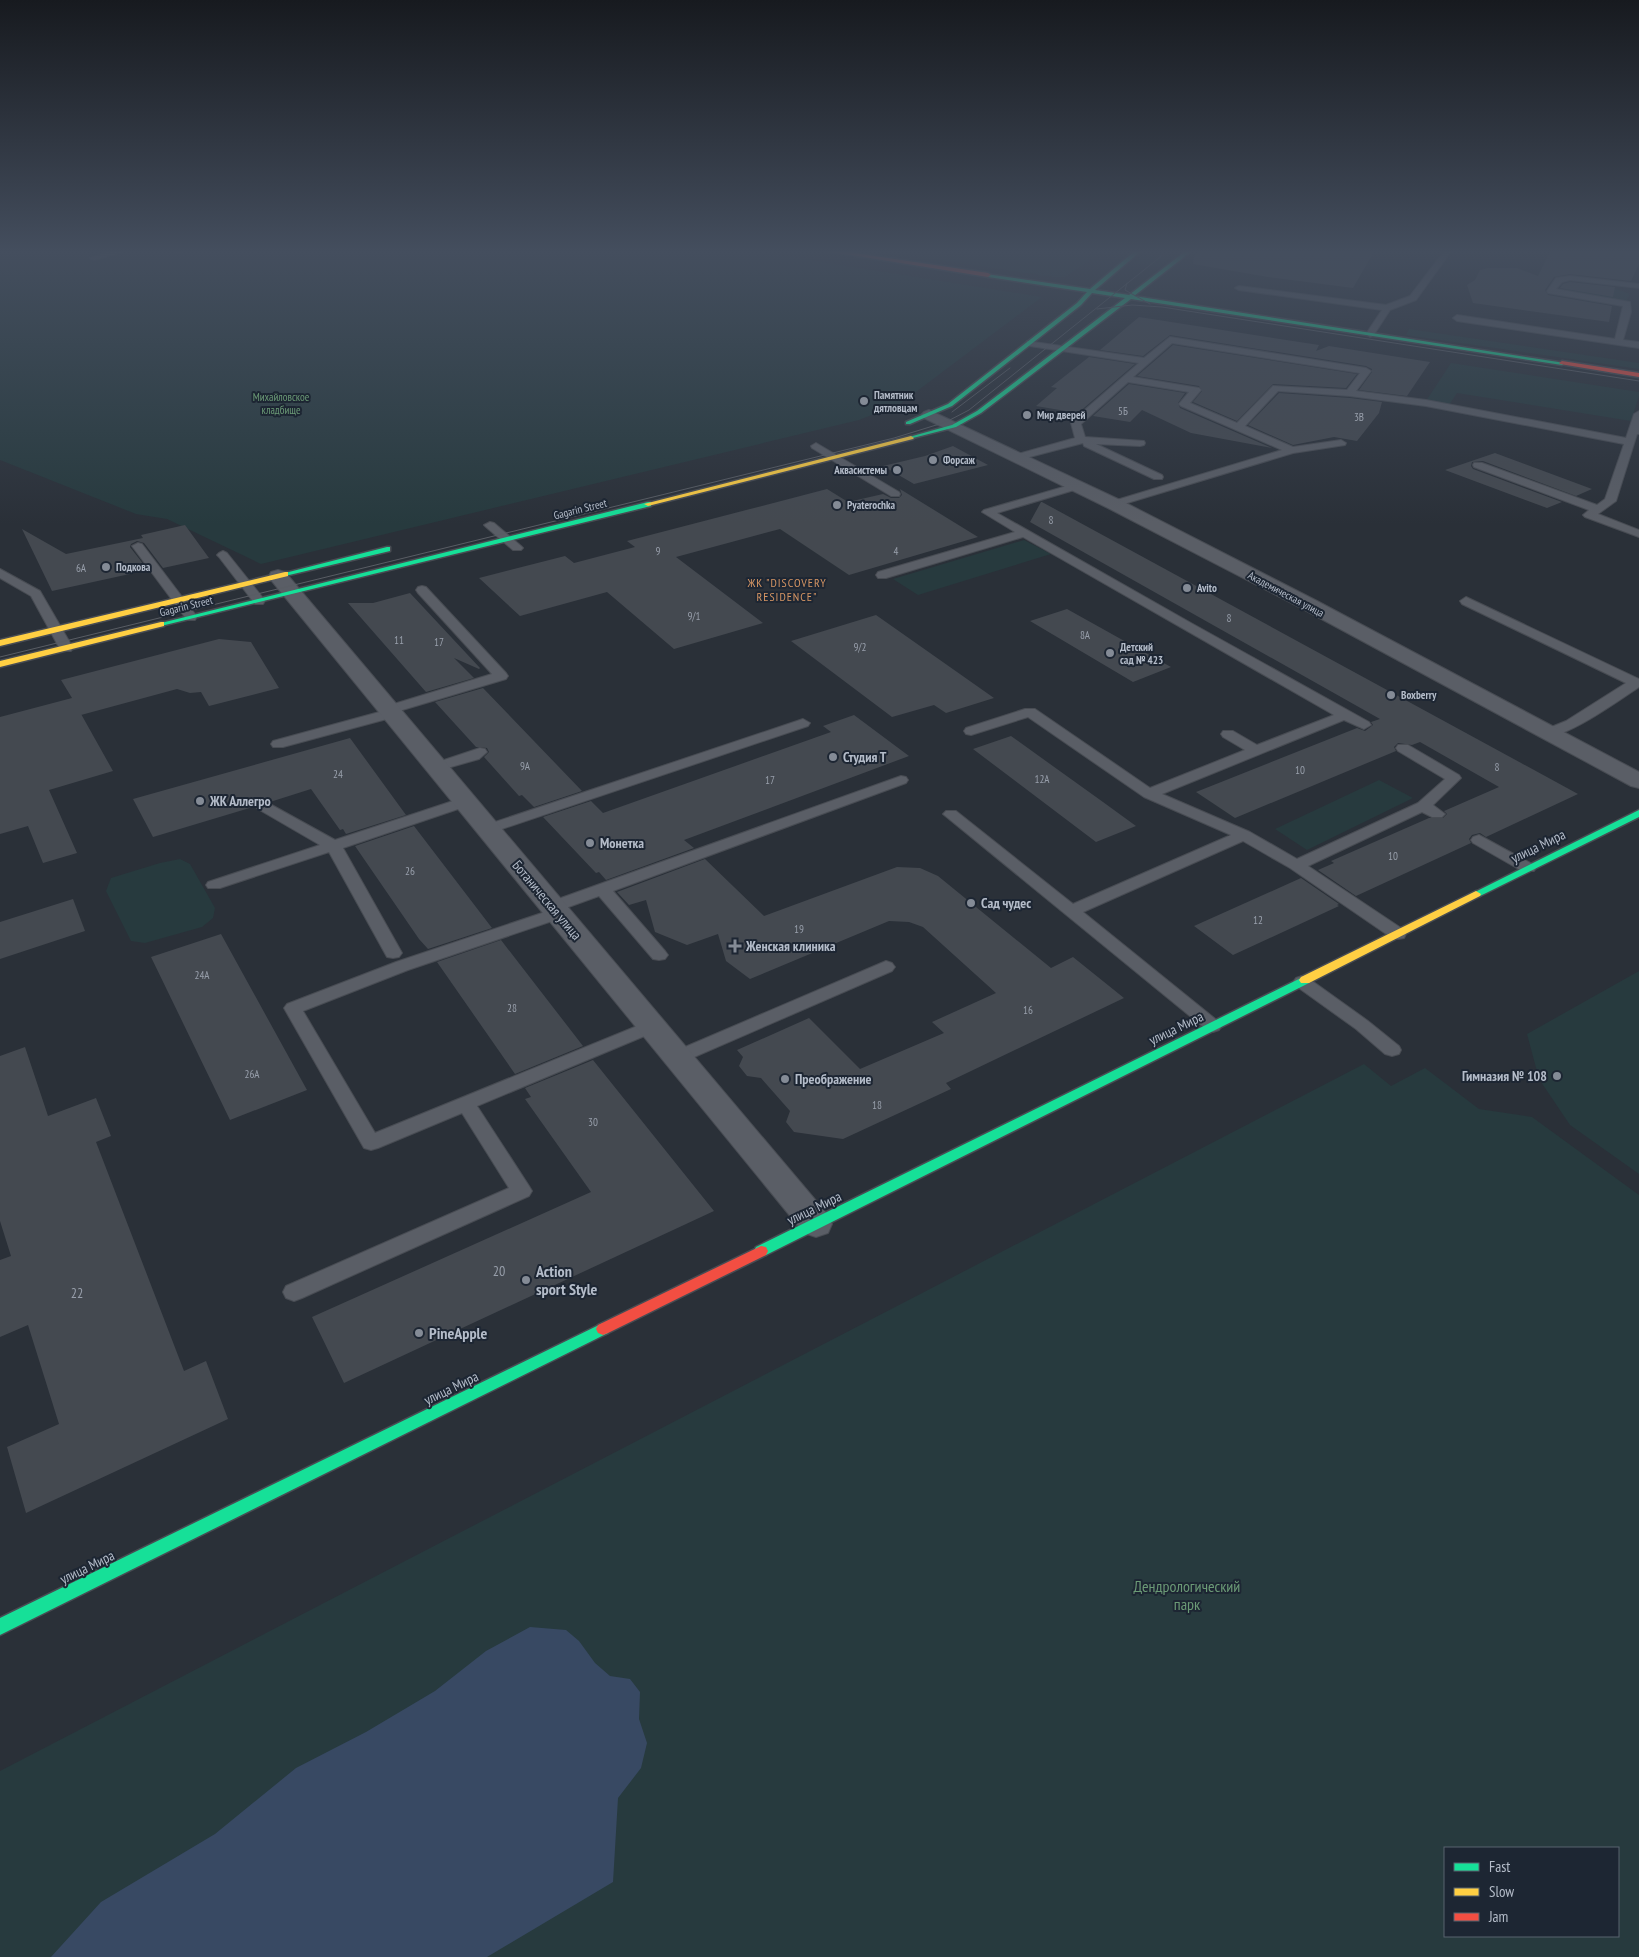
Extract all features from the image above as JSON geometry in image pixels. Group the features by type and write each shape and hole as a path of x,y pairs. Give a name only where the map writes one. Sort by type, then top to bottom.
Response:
{"main road":[{"name":"Gagarin Street","path":"0,643 246,584 285,584 507,540 836,458 954,426 978,412 1070,341"},
{"path":"1418,341 1639,375"},
{"path":"897,426 929,415 950,405 1030,343"},
{"path":"811,447 835,442"},
{"name":"Gagarin Street","path":"0,664 259,600 285,584 403,546"},
{"name":"улица Мира","path":"0,1627 816,1224 1639,813"}],"street":[{"name":"Академическая улица","path":"929,415 1114,504 1318,610 1639,782"},
{"name":"Ботаническая улица","path":"285,584 816,1224"}],"lane":[{"path":"1158,477 1081,440 1076,423 1168,341"},
{"path":"1178,341 1366,372 1350,392"},
{"path":"1613,341 1639,345"},
{"path":"1030,343 1146,361"},
{"path":"1126,378 1196,390 1184,404 1292,450"},
{"path":"1239,427 1276,388 1350,392 1426,403 1629,442"},
{"path":"1639,414 1636,430 1629,442 1610,501 1589,515 1639,534"},
{"path":"1018,457 1081,440 1140,443"},
{"path":"1114,504 1292,450 1340,443"},
{"path":"811,447 836,458 895,494"},
{"path":"1478,465 1598,509"},
{"path":"1077,486 988,512 1186,626 1364,725"},
{"path":"490,525 517,548"},
{"path":"882,575 1024,532"},
{"path":"138,546 191,618"},
{"path":"223,555 259,600"},
{"path":"0,573 36,594 66,648"},
{"path":"278,744 501,676 422,590"},
{"path":"1466,601 1636,683 1571,724 1549,733"},
{"path":"972,731 1030,712 1149,794 1244,835 1296,865 1398,934"},
{"path":"1149,794 1345,715"},
{"path":"488,829 803,723"},
{"path":"1228,734 1256,751"},
{"path":"1296,865 1430,810 1454,778 1403,748"},
{"path":"437,767 474,756 480,752"},
{"path":"652,1026 371,1143 293,1008 402,966 515,929 603,890 902,780"},
{"path":"214,885 465,802"},
{"path":"263,806 334,846 393,953"},
{"path":"951,814 1213,1026"},
{"path":"1071,911 1244,835"},
{"path":"1480,840 1528,868"},
{"path":"603,890 659,955"},
{"path":"678,1057 886,967"},
{"path":"1302,982 1362,1025 1392,1050"},
{"path":"294,1292 522,1191 466,1104"}],"green space":[{"name":"Михайловское кладбище","path":"0,341 983,341 900,404 859,420 261,564 167,519 136,514 0,460"},
{"path":"1449,341 1492,341 1639,363 1639,369"},
{"path":"1451,363 1639,392 1639,396 1631,421 1457,393 1449,405 1426,401"},
{"path":"1024,540 1051,554 918,595 893,579"},
{"path":"1379,780 1413,798 1307,850 1275,829"},
{"path":"180,859 190,864 215,908 213,918 202,927 145,943 131,941 106,891 111,878"},
{"path":"1639,971 1639,1174 1570,1125 1539,1079 1527,1034"},
{"name":"Дендрологический парк","path":"1364,1064 1391,1086 1425,1068 1479,1109 1532,1117 1639,1195 1639,1957 0,1957 0,1771"}],"water":[{"path":"530,1627 566,1630 579,1641 595,1663 610,1676 630,1679 640,1692 639,1719 647,1743 641,1768 618,1798 613,1882 487,1957 51,1957 101,1902 215,1834 296,1768 366,1732 435,1691 486,1651"}],"building":[{"path":"1110,341 1162,341 1143,356 1100,350"},
{"path":"1210,341 1295,341 1319,345 1316,351 1329,346 1430,362 1407,396 1359,390 1372,372 1372,369 1366,366"},
{"path":"1173,345 1357,374 1346,388 1273,384 1237,421 1193,402 1202,391 1199,386 1137,376"},
{"path":"1089,357 1135,364 1078,413 1036,406 1057,388 1051,387"},
{"path":"1129,384 1185,393 1178,403 1180,408 1272,448 1191,433 1142,410 1130,422 1093,416"},
{"path":"1279,393 1382,402 1379,413 1357,441 1334,437 1293,445 1248,425"},
{"path":"953,446 988,465 914,484 883,466 925,456"},
{"path":"1495,453 1592,489 1576,496 1483,461 1472,462 1471,466 1473,469 1562,502 1547,508 1445,470"},
{"path":"827,489 848,502 883,494 891,498 899,498 902,495 900,489 978,537 849,575 780,529 676,557 763,623 674,649 607,592 520,616 479,578 565,556 574,563 635,547 627,541"},
{"path":"1041,502 1578,794 1486,837 1480,833 1472,835 1469,839 1471,843 1356,896 1318,870 1334,863 1331,861 1429,818 1443,818 1447,814 1444,811 1499,787 1420,742 1412,745 1398,743 1394,747 1396,751 1235,818 1196,792 1357,728 1365,731 1373,725 1371,722 1380,719 1030,522"},
{"path":"185,525 209,558 163,568 144,543 137,541 131,544 130,547 148,570 52,591 22,529 66,554 143,538 141,535"},
{"path":"410,593 480,668 454,658 474,678 426,692 348,603 373,603"},
{"path":"1067,609 1171,667 1133,682 1030,621"},
{"path":"876,615 994,698 946,713 934,705 892,717 791,641"},
{"path":"219,639 251,642 279,688 209,706 201,692 190,693 177,689 82,715 113,771 49,790 77,853 43,863 28,826 0,834 0,717 72,698 61,680"},
{"path":"483,688 582,791 534,807 522,795 519,796 484,757 489,752 487,748 476,747 435,702"},
{"path":"854,715 909,756 684,840 694,848 606,880 599,872 596,873 543,817 591,801 603,813 831,732 823,726"},
{"path":"1011,736 1136,826 1096,842 973,749"},
{"path":"350,738 406,815 346,834 343,829 340,830 311,789 270,802 258,801 253,807 153,837 133,799"},
{"path":"414,826 492,928 428,949 419,939 355,846"},
{"path":"705,859 764,916 897,867 920,868 938,876 1051,968 1073,957 1124,998 946,1083 951,1089 843,1139 794,1132 786,1122 790,1111 761,1078 747,1076 739,1066 743,1057 737,1050 809,1018 860,1069 944,1033 932,1022 996,993 923,927 909,922 889,921 750,979 726,961 718,934 687,945 655,932 646,900 629,905 617,892"},
{"path":"1301,878 1339,904 1337,905 1339,906 1233,955 1194,926"},
{"path":"73,899 85,931 0,959 0,922"},
{"path":"221,934 307,1090 230,1120 151,957"},
{"path":"501,940 583,1046 515,1074 437,962"},
{"path":"25,1047 48,1116 96,1098 111,1136 96,1142 184,1371 206,1361 228,1419 26,1513 7,1447 59,1424 28,1325 0,1337 0,1260 11,1256 0,1221 0,1056"},
{"path":"593,1060 714,1211 344,1383 312,1317 591,1192 525,1099 531,1097 525,1088"}],"tram line":[{"path":"0,657 894,438 946,422 969,410 1055,341"},
{"path":"1383,341 1639,381"},
{"path":"952,412 1010,368"}],"traffic: fast":[{"path":"908,423 950,405 1031,341"},
{"path":"911,438 954,426 979,412 1071,341"},
{"path":"1421,341 1562,363"},
{"path":"161,624 648,504"},
{"path":"285,574 387,549"},
{"path":"1476,894 1639,813"},
{"path":"761,1251 1305,980"},
{"path":"0,1627 603,1329"}],"traffic: slow":[{"path":"648,504 911,438"},
{"path":"0,643 285,574"},
{"path":"0,664 161,624"},
{"path":"1305,980 1476,894"}],"traffic: jam":[{"path":"1562,363 1639,375"},
{"path":"603,1329 761,1251"}],"place":[{"name":"Памятник дятловцам","path":"864,401"},
{"name":"Мир дверей","path":"1027,415"},
{"name":"Форсаж","path":"933,460"},
{"name":"Аквасистемы","path":"897,470"},
{"name":"Pyaterochka","path":"837,505"},
{"name":"Подкова","path":"106,567"},
{"name":"Avito","path":"1187,588"},
{"name":"Детский сад № 423","path":"1110,653"},
{"name":"Boxberry","path":"1391,695"},
{"name":"Студия Т","path":"833,757"},
{"name":"ЖК Аллегро","path":"200,801"},
{"name":"Монетка","path":"590,843"},
{"name":"Сад чудес","path":"971,903"},
{"name":"Женская клиника","path":"735,946"},
{"name":"Гимназия № 108","path":"1557,1076"},
{"name":"Преображение","path":"785,1079"},
{"name":"Action sport Style","path":"526,1280"},
{"name":"PineApple","path":"419,1333"}],"district":[{"name":"ЖК \"DISCOVERY RESIDENCE\"","path":"787,590"}]}
